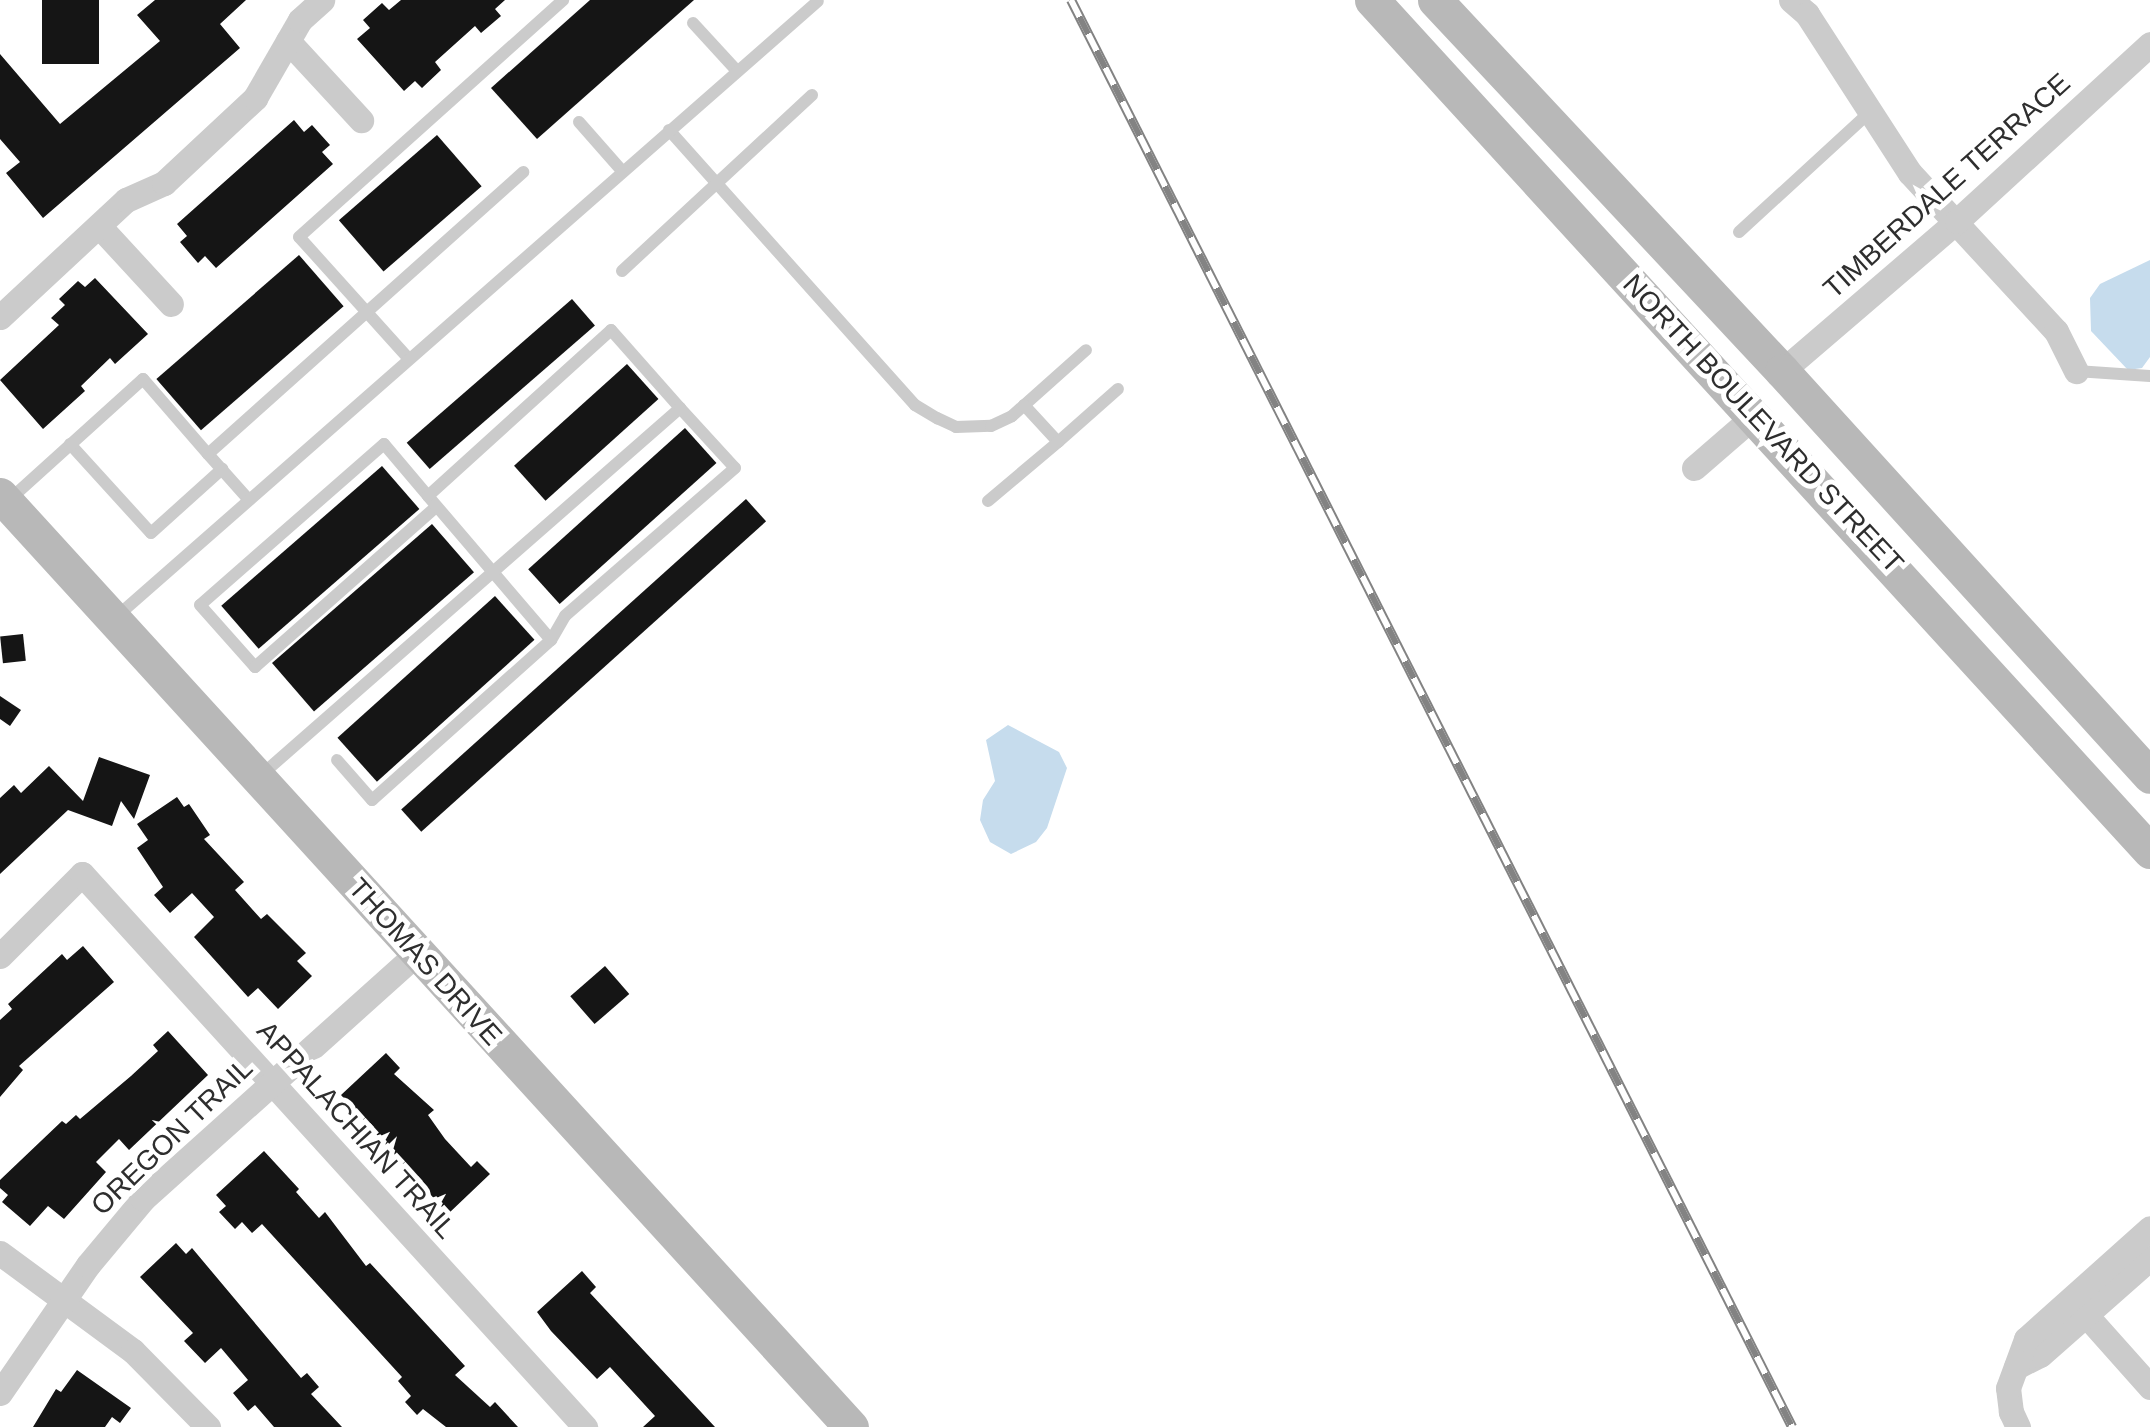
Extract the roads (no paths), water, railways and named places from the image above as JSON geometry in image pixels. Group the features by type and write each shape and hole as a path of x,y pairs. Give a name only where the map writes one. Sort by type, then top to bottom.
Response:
{"main road":[{"name":"NORTH BOULEVARD STREET","path":"1372,0 2150,851"},
{"name":"NORTH BOULEVARD STREET","path":"1435,0 1782,371 2150,776"},
{"path":"1754,416 1782,371"},
{"name":"THOMAS DRIVE","path":"3,499 851,1427"}],"street":[{"path":"0,317 126,200 164,183 255,98 300,20 322,0"},
{"path":"1791,0 1817,30 1868,114 1910,173 2056,331 2076,371"},
{"path":"288,41 361,120"},
{"name":"TIMBERDALE TERRACE","path":"1782,371 1957,221 2150,44"},
{"path":"98,226 171,304"},
{"path":"1694,468 1754,416"},
{"name":"APPALACHIAN TRAIL","path":"0,956 82,874 585,1427"},
{"name":"OREGON TRAIL","path":"0,1393 65,1298 143,1199 417,953"},
{"path":"2018,1427 2008,1388 2016,1367 2040,1356 2078,1307 2150,1228"},
{"path":"0,1252 133,1351 208,1427"},
{"path":"2078,1307 2150,1258"},
{"path":"2078,1307 2150,1387"}],"lane":[{"path":"409,359 298,237 563,0"},
{"path":"113,620 818,1"},
{"path":"692,22 737,71"},
{"path":"622,271 812,95"},
{"path":"1739,232 1868,114"},
{"path":"579,122 622,172"},
{"path":"669,130 915,404 956,427 991,426 1024,405 1086,350"},
{"path":"208,454 523,172"},
{"path":"338,760 372,800 552,640 565,616 735,468 611,330 432,501 255,667 200,606 384,444 432,501 494,570 552,640"},
{"path":"2076,371 2150,376"},
{"path":"3,499 143,379 250,500"},
{"path":"988,501 1118,388"},
{"path":"1024,405 1058,442"},
{"path":"258,778 680,408"},
{"path":"70,444 151,533 222,469"}],"water":[{"path":"2150,260 2150,357 2142,368 2128,370 2091,331 2090,298 2100,284"},
{"path":"1008,725 1059,752 1067,768 1047,828 1036,842 1011,854 990,842 980,820 983,800 995,781 986,740"}],"railway":[{"path":"1071,0 1792,1427"}]}
